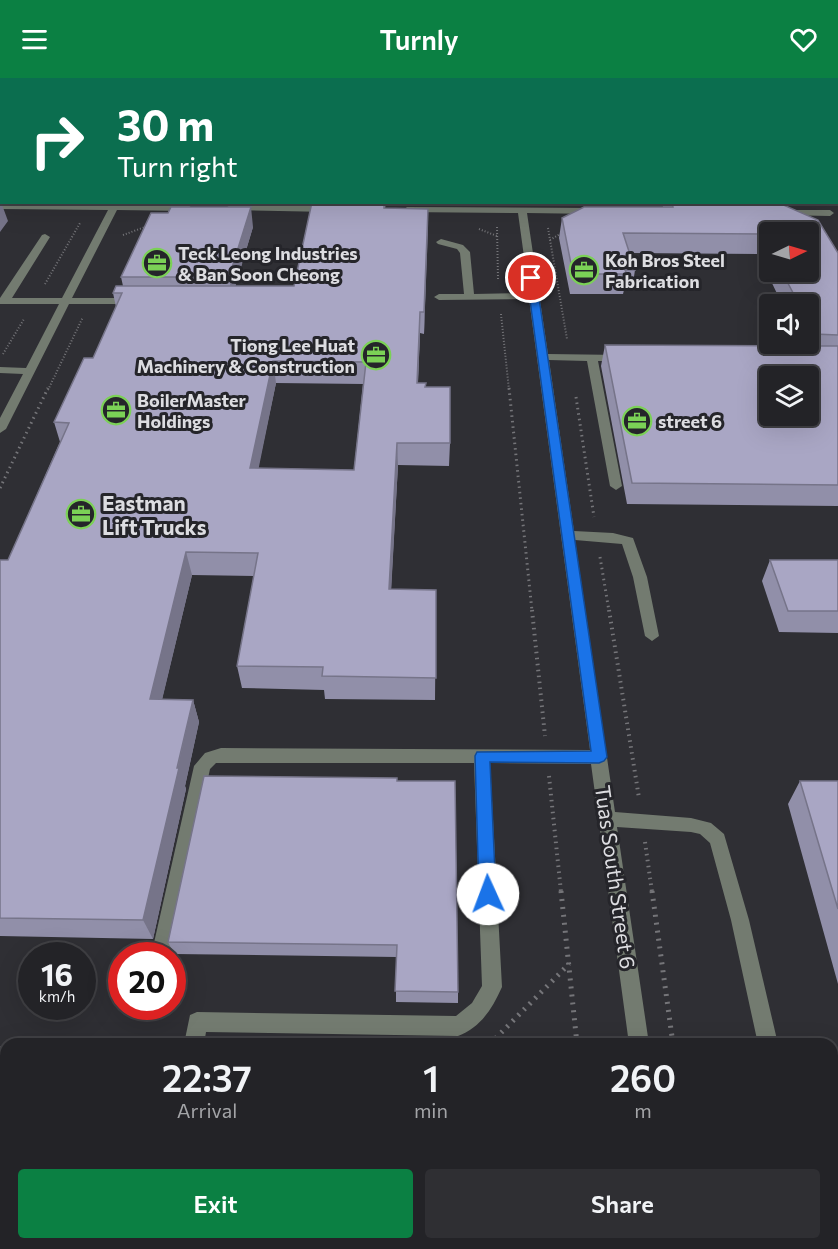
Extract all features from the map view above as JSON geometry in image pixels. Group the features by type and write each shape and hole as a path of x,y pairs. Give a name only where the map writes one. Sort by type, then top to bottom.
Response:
{"street":[{"path":"771,212 832,216 824,204"},
{"path":"222,208 234,205 341,209"},
{"path":"0,206 201,208"},
{"path":"0,429 6,405 30,370 114,207"},
{"path":"400,210 604,211"},
{"name":"Tuas South Street 6","path":"522,210 638,1038"},
{"path":"3,301 45,237"},
{"path":"441,243 460,247 465,252 469,297"},
{"path":"439,297 534,296"},
{"path":"3,301 150,301"},
{"path":"543,357 639,359"},
{"path":"592,358 616,486"},
{"path":"0,370 30,370"},
{"path":"567,535 622,538 628,541 640,577 652,636"},
{"path":"163,942 202,766 211,758 221,755 599,757"},
{"path":"195,1038 197,1022 458,1026 474,1016 486,1002 492,987 482,756"},
{"path":"608,819 705,828 718,839 740,920 767,1038"}],"path":[{"path":"496,224 499,296 576,1038"},
{"path":"126,229 123,235 148,225"},
{"path":"547,225 643,822 672,1038"},
{"path":"550,240 567,230"},
{"path":"0,488 91,300"},
{"path":"496,1038 569,964"}],"building":[{"path":"312,204 384,204 384,208 428,209 424,312 420,312 417,383 426,383 425,387 450,387 450,443 397,443 389,589 436,590 436,678 322,676 323,667 237,666 258,553 186,552 150,699 193,700 143,920 0,918 0,560 8,560 69,423 54,422 84,358 93,358 122,293 113,293 116,286 294,286","holes":["273,361 366,362 354,470 250,468"]},
{"path":"781,204 818,220 838,253 838,335 819,334 819,294 794,294 787,282 819,282 819,222 759,222 759,234 623,233 635,270 625,270 627,274 573,274 562,218 584,207"},
{"path":"171,207 251,207 229,277 121,277 151,213 168,213"},
{"path":"605,345 759,346 759,354 819,354 819,346 838,346 838,485 632,483"},
{"path":"770,560 838,560 838,611 788,611"},
{"path":"204,776 397,778 397,781 455,781 458,992 395,991 397,945 168,942"},
{"path":"800,781 838,781 838,909"}],"place":[{"name":"Teck Leong Industries & Ban Soon Cheong","path":"157,263"},
{"name":"Koh Bros Steel Fabrication","path":"584,270"},
{"name":"Tiong Lee Huat Machinery & Construction","path":"376,355"},
{"name":"BoilerMaster Holdings","path":"116,410"},
{"name":"street 6","path":"637,421"},
{"name":"Eastman Lift Trucks","path":"81,514"}],"route":[{"path":"488,894 482,756 599,757 531,278"}]}
